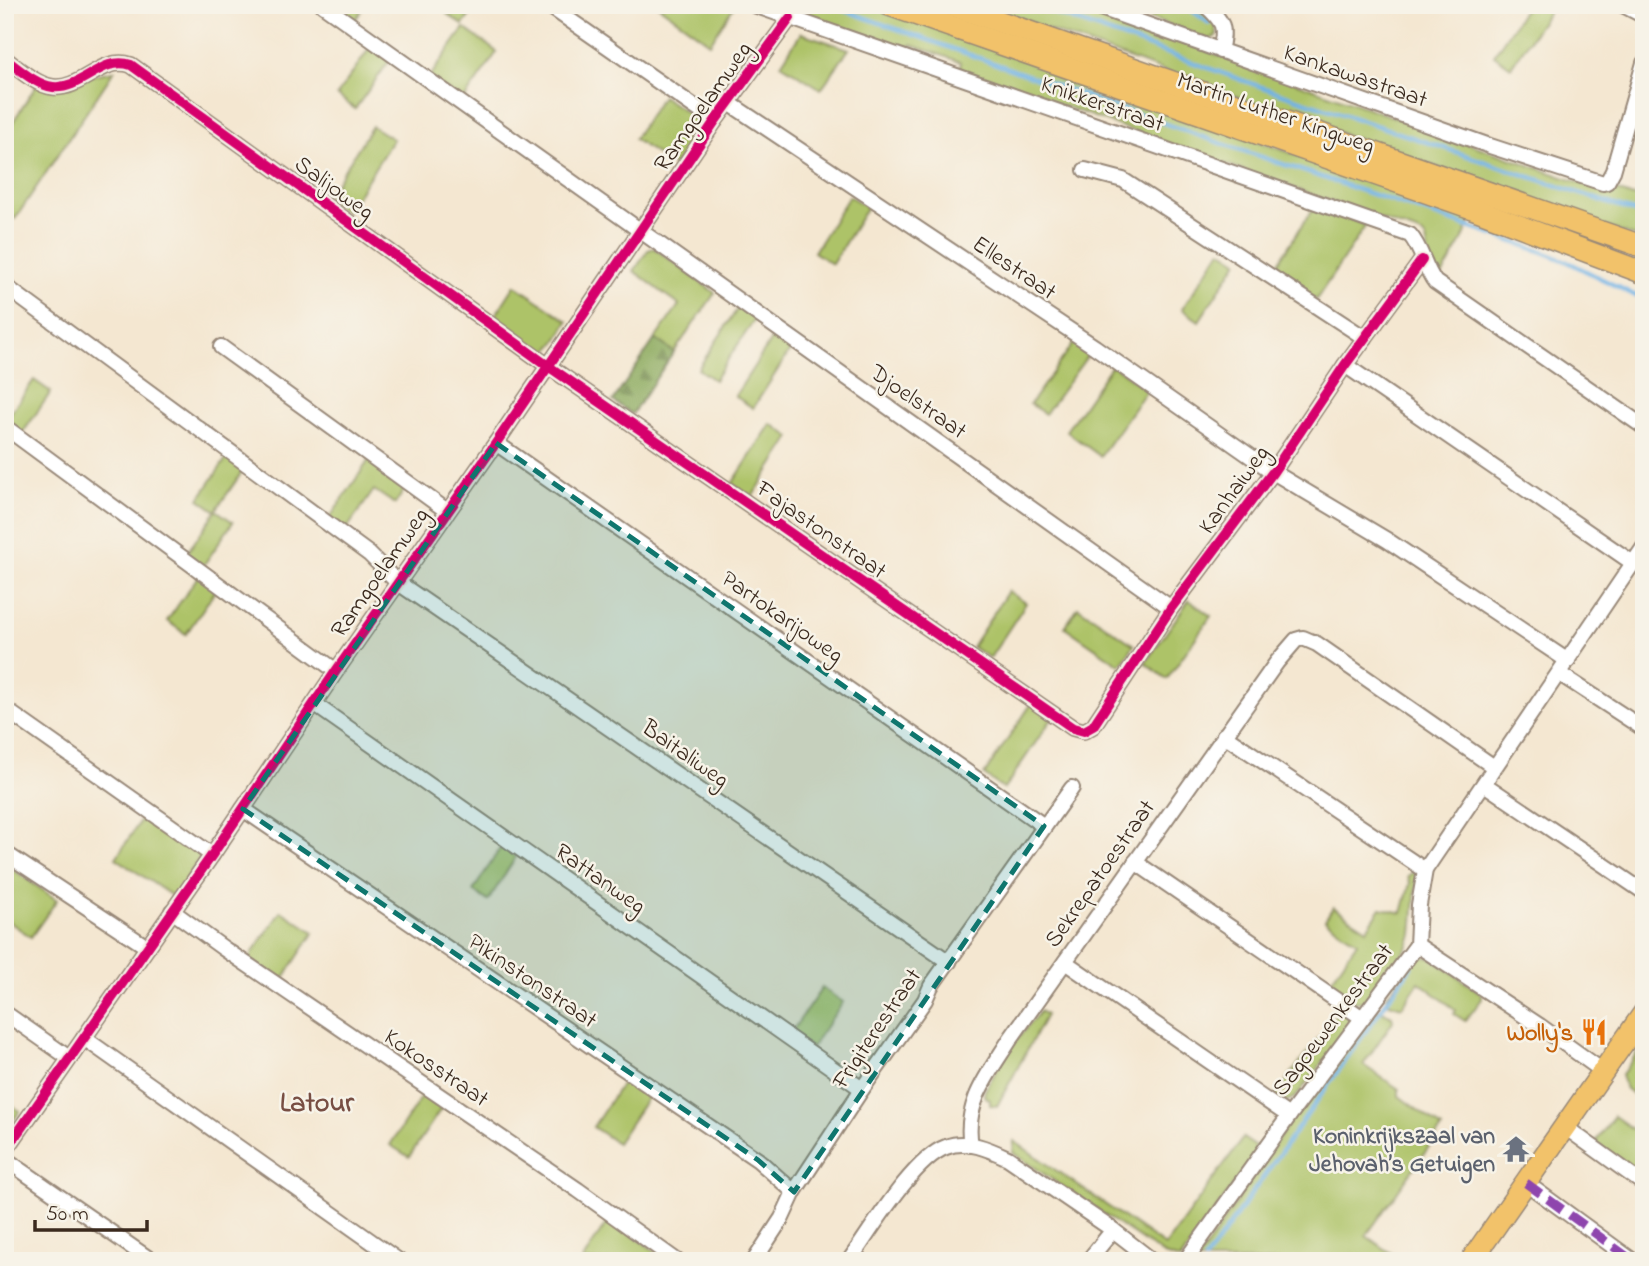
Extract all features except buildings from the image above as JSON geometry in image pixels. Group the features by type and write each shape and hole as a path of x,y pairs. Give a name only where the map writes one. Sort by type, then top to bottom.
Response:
{"main road":[{"name":"Martin Luther Kingweg","path":"889,5 1472,208 1644,273"},
{"name":"Martin Luther Kingweg","path":"952,5 1644,247"},
{"path":"1471,1261 1644,1013"}],"street":[{"name":"Djoelstraat","path":"323,5 1171,608"},
{"path":"548,5 715,121"},
{"name":"Knikkerstraat","path":"754,5 1410,235 1435,282 1644,427"},
{"name":"Kankawastraat","path":"1092,5 1597,182 1607,182 1637,110"},
{"path":"1205,5 1225,30 1220,51"},
{"path":"1623,5 1644,16"},
{"name":"Ramgoelamweg","path":"5,1151 212,855 335,671 496,443 715,121 790,18"},
{"name":"Salijoweg","path":"5,59 30,77 51,86 64,86 115,63 131,65 159,88 202,116 548,366"},
{"path":"1637,110 1644,63"},
{"name":"Ellestraat","path":"729,103 1095,347 1273,472 1387,540 1568,661"},
{"path":"1085,170 1123,180 1365,338"},
{"name":"Kanhaiweg","path":"1073,728 1084,731 1093,726 1171,608 1273,472 1345,365 1422,260"},
{"name":"Baitaliweg","path":"5,286 369,554 397,582 949,962"},
{"path":"221,347 447,511"},
{"path":"1345,365 1633,563"},
{"name":"Fajastonstraat","path":"548,366 1073,728"},
{"path":"5,427 335,671"},
{"name":"Partokarijoweg","path":"496,443 1044,827"},
{"name":"Sagoewenkestraat","path":"1185,1261 1361,1017 1417,945 1419,905 1425,870 1644,547"},
{"name":"Sekrepatoestraat","path":"971,1145 968,1127 970,1114 980,1088 1012,1038 1224,735 1296,640 1303,638 1317,643 1494,767"},
{"path":"1560,674 1644,729"},
{"name":"Rattanweg","path":"314,704 862,1089"},
{"path":"5,709 212,855"},
{"path":"1224,735 1425,870"},
{"path":"1484,784 1644,892"},
{"name":"Frigiterestraat","path":"754,1261 782,1219 794,1192 862,1089 1072,788"},
{"name":"Pikinstonstraat","path":"243,809 758,1160 794,1192"},
{"path":"5,853 147,947"},
{"path":"1135,862 1361,1017"},
{"name":"Kokosstraat","path":"172,911 677,1261"},
{"path":"1417,945 1604,1072"},
{"path":"1065,962 1289,1116"},
{"path":"5,1013 69,1058"},
{"path":"84,1038 399,1261"},
{"path":"1565,1127 1644,1184"},
{"path":"849,1261 902,1187 927,1159 947,1147 971,1145 990,1149 1008,1158 1114,1230 1153,1261"},
{"path":"5,1159 152,1261"},
{"path":"1526,1183 1633,1261"},
{"path":"1088,1261 1114,1230"}],"highlighted area":[{"path":"496,443 1044,826 794,1192 758,1160 243,809"}],"green space":[{"path":"331,5 365,5 354,22"},
{"path":"453,5 477,5 463,25 447,14"},
{"path":"657,5 735,5 710,43"},
{"path":"802,5 872,5 1472,217 1462,241 1440,279 1430,262 1426,239 1422,234 960,69 961,62 912,45 903,48 802,14"},
{"path":"977,5 1076,5 1583,184 1602,190 1612,189 1644,201 1644,240"},
{"path":"1116,5 1196,5 1216,22 1217,36 1209,40"},
{"path":"1527,5 1553,5 1511,67 1494,55"},
{"path":"464,28 497,52 463,101 429,78"},
{"path":"801,33 849,49 821,89 781,64"},
{"path":"371,46 390,60 355,109 337,95"},
{"path":"114,71 15,219 5,212 5,134 36,86"},
{"path":"662,96 702,123 674,166 634,139"},
{"path":"372,126 393,139 347,212 326,199"},
{"path":"849,196 867,207 832,264 814,252"},
{"path":"1314,207 1366,225 1316,300 1272,272"},
{"path":"654,248 715,293 674,352 655,339 679,305 634,271 648,250"},
{"path":"1221,250 1238,261 1199,321 1182,309"},
{"path":"515,285 568,321 557,340 546,351 541,353 493,319"},
{"path":"738,308 755,319 714,380 698,369"},
{"path":"775,334 793,346 753,408 735,396"},
{"path":"655,339 674,352 632,414 613,401"},
{"path":"1076,340 1091,351 1045,414 1030,404"},
{"path":"1112,365 1147,390 1100,456 1066,431"},
{"path":"34,380 51,392 22,434 5,421"},
{"path":"771,424 791,437 752,497 732,484"},
{"path":"228,456 245,468 216,510 233,522 203,566 186,554 216,511 199,499"},
{"path":"369,460 407,486 395,504 374,490 346,530 329,519"},
{"path":"199,575 217,588 186,634 167,621"},
{"path":"1008,591 1026,603 990,658 972,647"},
{"path":"1189,600 1211,616 1167,679 1145,663"},
{"path":"1078,607 1134,645 1120,665 1065,627"},
{"path":"1032,703 1053,717 1004,789 984,775"},
{"path":"145,814 201,855 175,898 116,858"},
{"path":"501,847 516,857 488,901 473,891"},
{"path":"5,864 57,900 31,937 5,919"},
{"path":"1415,871 1412,935 1407,948 1365,1002 1352,1002 1328,985 1357,942 1325,920 1333,907 1367,929 1381,908 1402,913 1410,883 1408,876"},
{"path":"281,911 314,932 281,982 248,960"},
{"path":"1430,957 1482,994 1482,999 1465,1021 1454,1014 1456,1010 1419,982 1402,1007 1389,1003 1387,996 1414,959"},
{"path":"822,988 843,1002 811,1048 790,1034"},
{"path":"1378,1009 1392,1016 1393,1021 1363,1065 1399,1089 1399,1096 1442,1128 1366,1236 1403,1261 1197,1261 1292,1119"},
{"path":"1040,1011 1046,1015 997,1106 990,1105 990,1100 984,1096 985,1090 1008,1051"},
{"path":"1343,1011 1351,1021 1349,1027 1296,1097 1285,1102 1274,1097 1337,1013"},
{"path":"1644,1043 1644,1101 1626,1089 1621,1076"},
{"path":"625,1079 649,1095 617,1143 593,1127"},
{"path":"425,1091 444,1104 409,1157 390,1145"},
{"path":"5,1101 20,1111 5,1133"},
{"path":"1614,1116 1644,1137 1644,1177 1595,1143"},
{"path":"1243,1138 1259,1149 1180,1260 1164,1255 1013,1153 1014,1141 1165,1246"},
{"path":"609,1219 664,1257 662,1261 582,1261"}],"waterway":[{"path":"829,5 1220,143 1540,251 1644,300"},
{"path":"1032,5 1253,84 1644,215"},
{"path":"1184,5 1209,23"},
{"path":"1205,1260 1411,967"}],"marked path":[{"path":"1526,1183 1633,1261"}],"cycle path":[{"path":"5,1151 212,855 715,121 790,18"},
{"path":"5,59 34,80 53,87 63,87 111,65 131,65 548,366 1073,728 1084,731 1093,726 1171,608 1273,472 1345,365 1422,260"}],"place":[{"name":"Wolly's","path":"1594,1032"},
{"name":"Koninkrijkszaal van Jehovah’s Getuigen","path":"1516,1149"}],"district":[{"name":"Latour","path":"317,1101"}]}
